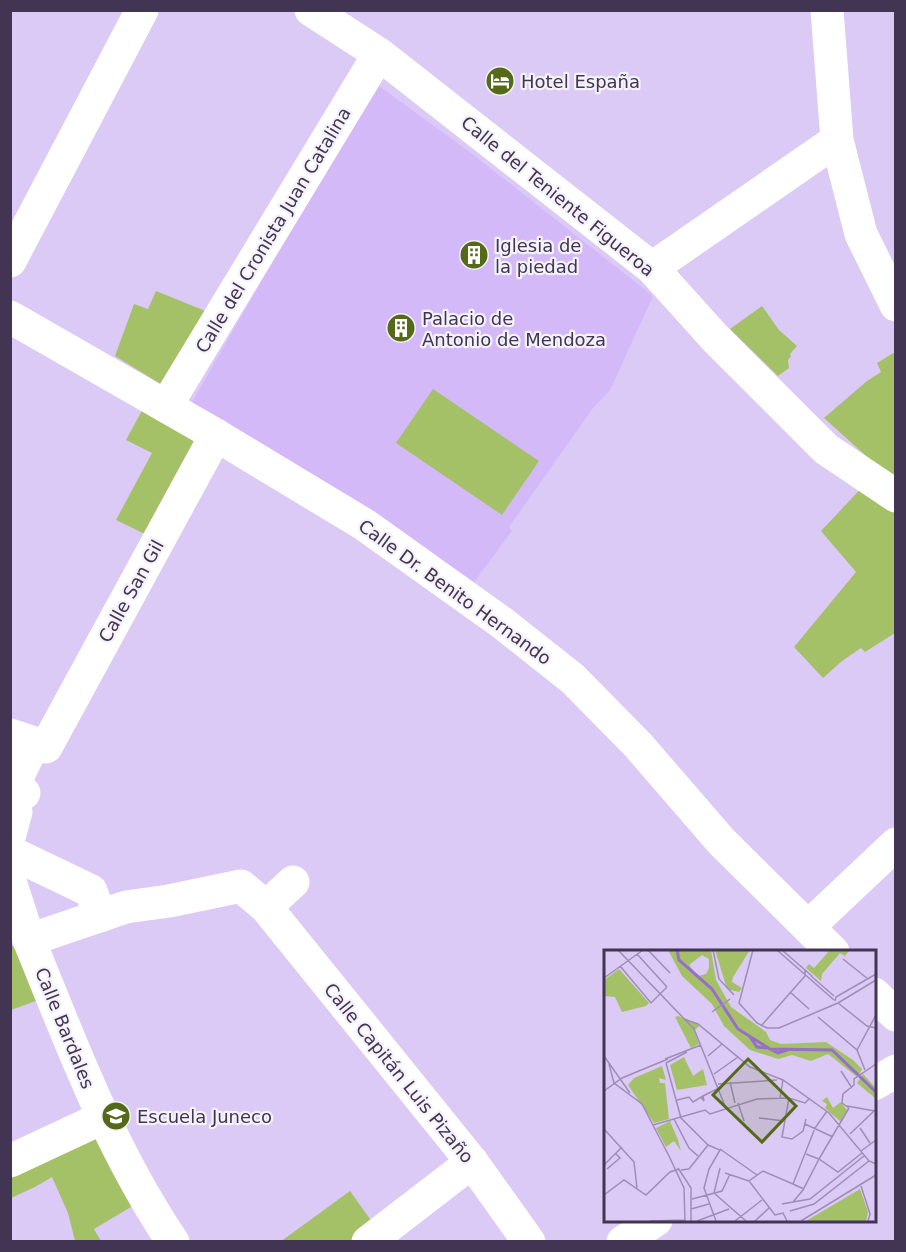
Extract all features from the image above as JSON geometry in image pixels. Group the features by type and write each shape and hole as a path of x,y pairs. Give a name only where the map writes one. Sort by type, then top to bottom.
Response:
{"street":[{"path":"10,261 142,10"},
{"name":"Calle del Teniente Figueroa","path":"311,10 379,54 652,268 716,339 826,449 896,496"},
{"path":"827,10 837,140 861,234 893,293"},
{"name":"Calle del Cronista Juan Catalina","path":"166,406 379,54"},
{"path":"652,268 837,140"},
{"name":"Calle Dr. Benito Hernando","path":"10,317 216,435 365,525 501,622 573,679 638,745 721,841 831,950"},
{"name":"Calle San Gil","path":"46,747 216,435"},
{"path":"10,735 34,743 12,788 17,813"},
{"path":"808,927 896,844"},
{"path":"10,858 18,856 91,891 100,916 29,940"},
{"name":"Calle Bardales","path":"10,880 29,940 102,1118 173,1242"},
{"path":"266,907 293,882"},
{"name":"Calle Capitán Luis Pizaño","path":"100,916 126,907 169,901 241,886 266,907 471,1162 529,1242"},
{"path":"876,996 896,1014"},
{"path":"876,1083 896,1071"},
{"path":"10,1161 102,1118"},
{"path":"368,1242 471,1162"},
{"path":"623,1242 654,1222"}],"shaded area":[{"path":"375,83 471,153 653,296 610,390 593,408 509,527 512,531 474,582 341,492 192,402"}],"green space":[{"path":"156,291 208,312 164,386 115,356 134,304 148,309"},
{"path":"762,306 779,330 797,346 790,354 789,368 778,376 730,329"},
{"path":"895,352 895,482 824,418 881,372 877,363"},
{"path":"433,389 539,461 502,515 396,443"},
{"path":"145,405 199,438 147,535 116,520 152,453 126,440"},
{"path":"869,480 895,513 895,633 865,652 861,648 823,678 794,647 856,572 821,531"},
{"path":"11,946 22,946 44,998 11,1010"},
{"path":"97,1127 141,1201 94,1229 101,1241 75,1241 68,1213 52,1177 11,1198 10,1167"},
{"path":"350,1191 375,1226 353,1241 280,1242"}],"place":[{"name":"Hotel España","path":"500,81"},
{"name":"Iglesia de la piedad","path":"474,255"},
{"name":"Palacio de Antonio de Mendoza","path":"401,328"},
{"name":"Escuela Juneco","path":"116,1116"}]}
